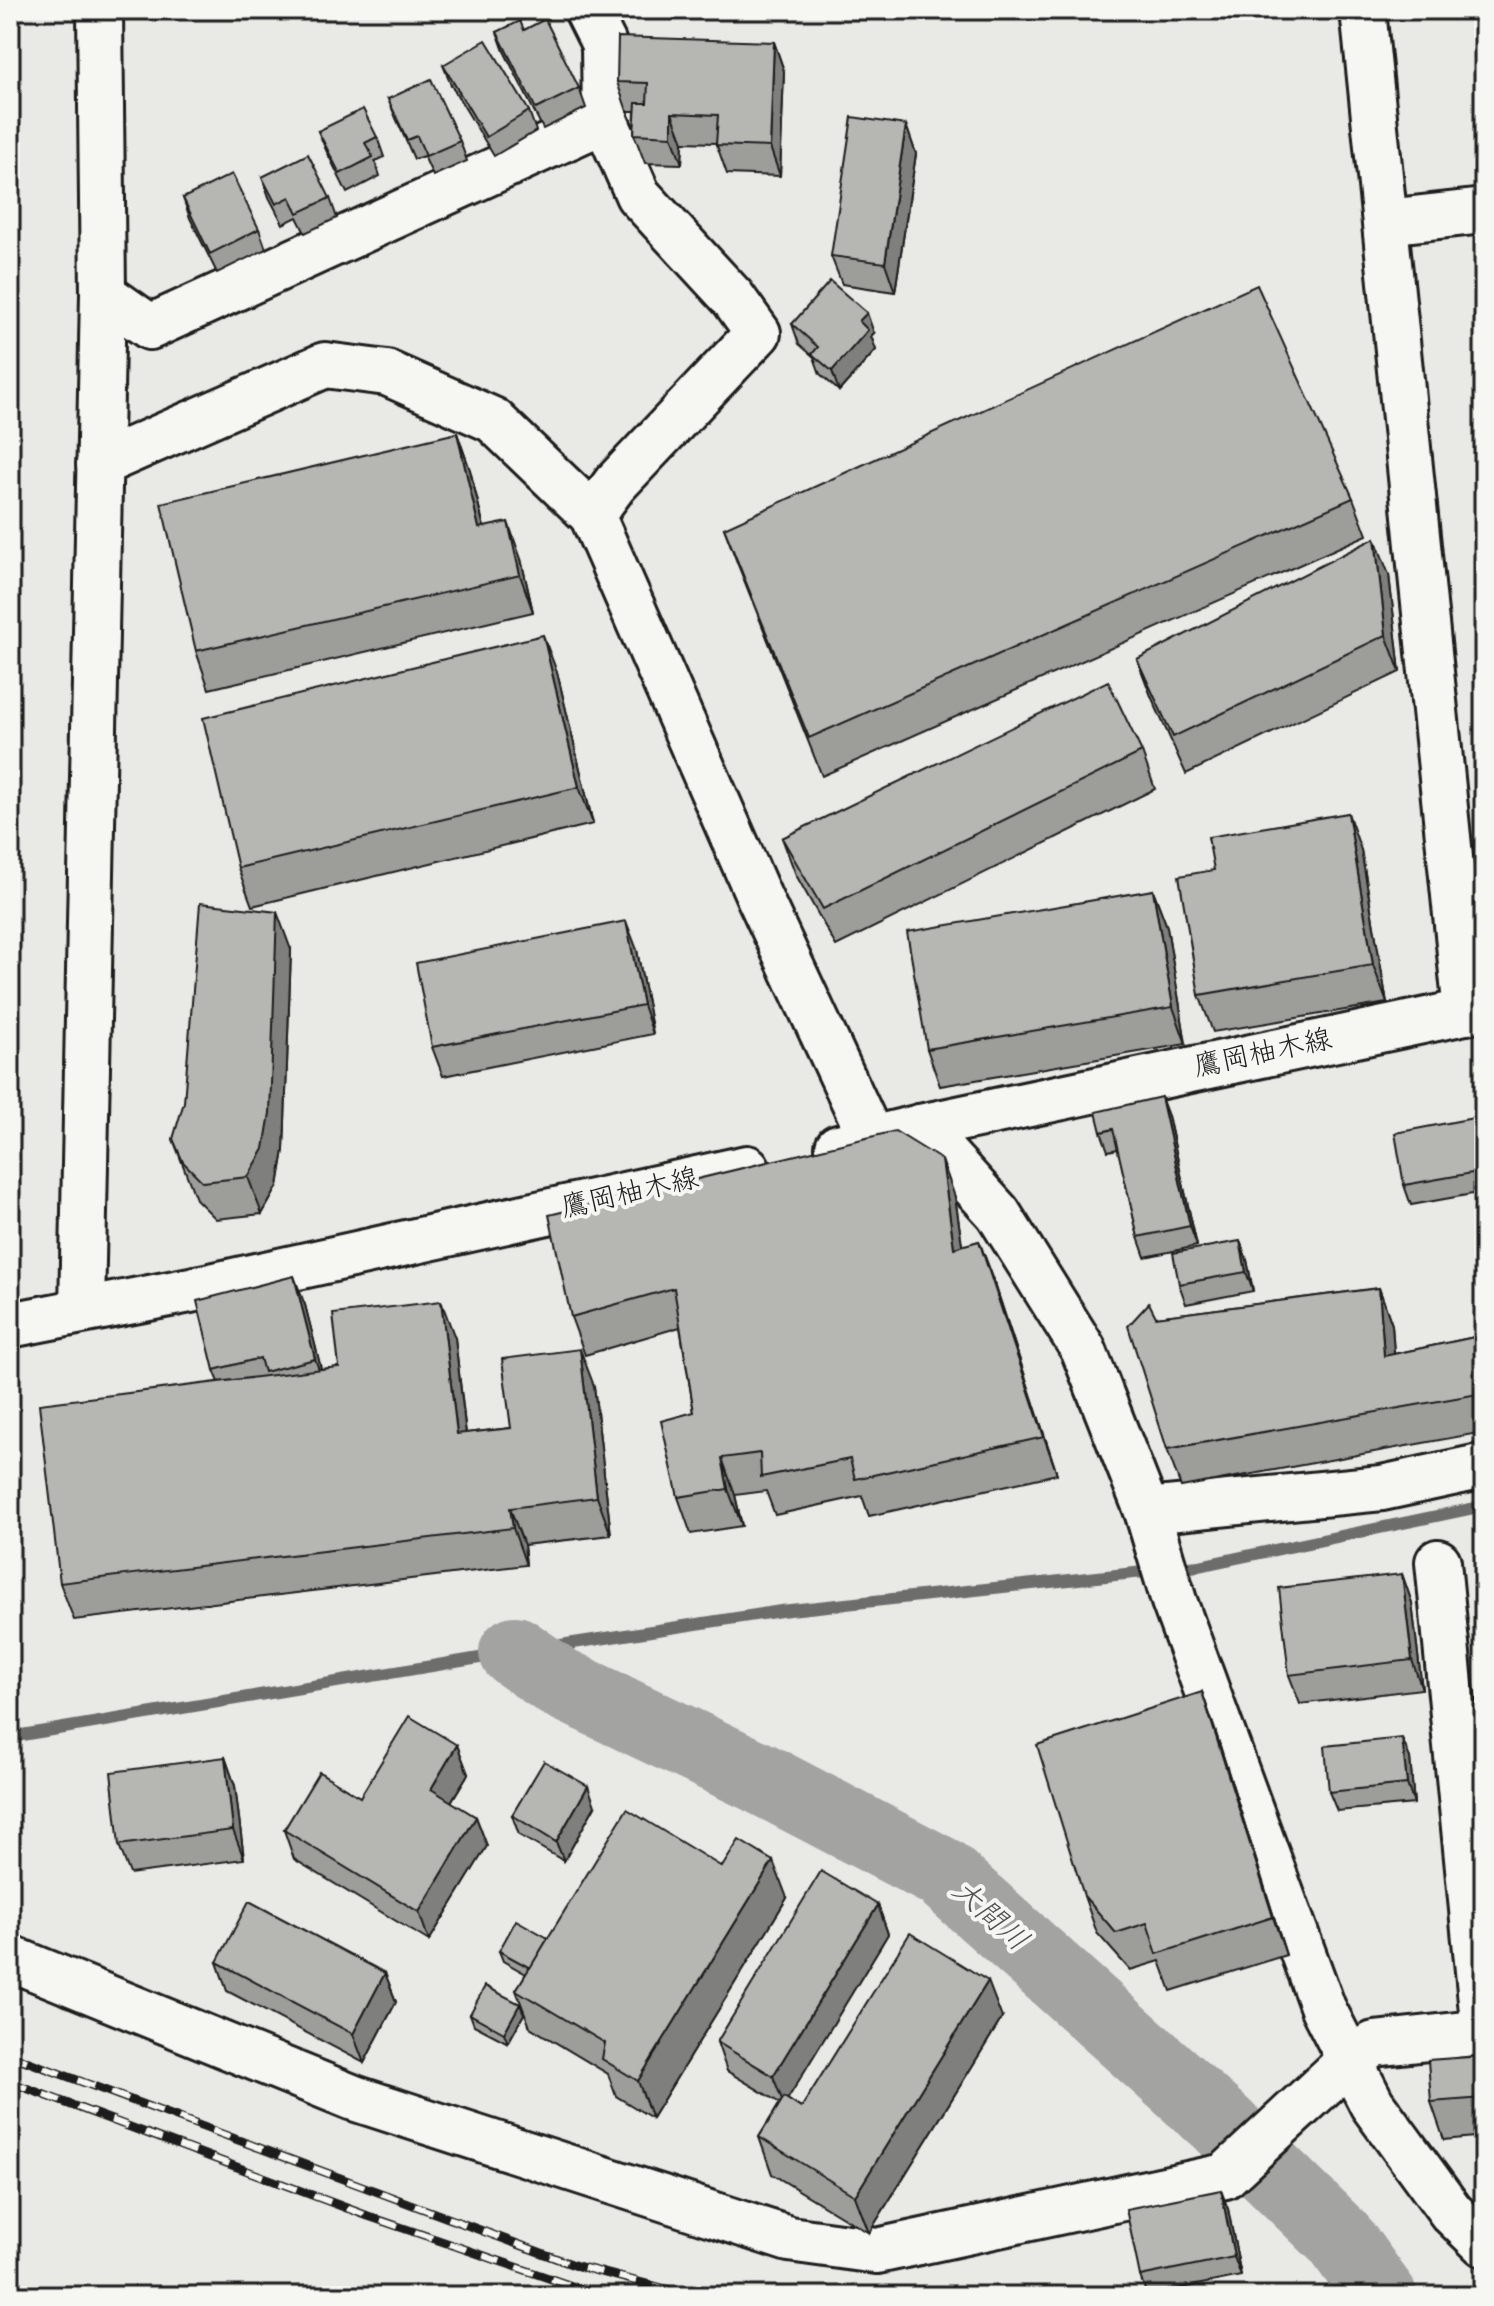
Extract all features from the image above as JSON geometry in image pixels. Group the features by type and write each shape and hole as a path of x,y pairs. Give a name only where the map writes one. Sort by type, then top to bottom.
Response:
{"street":[{"path":"82,1309 103,294 100,10"},
{"path":"587,10 604,44 605,120 638,195 733,298 758,333 615,484 592,515"},
{"path":"1363,10 1475,1010"},
{"path":"103,294 150,327 605,120"},
{"path":"1386,222 1484,211"},
{"path":"99,464 325,365 387,373 493,420 592,515 759,897 872,1140"},
{"name":"鷹岡柚木線","path":"10,1325 425,1241 920,1127 1475,1010"},
{"path":"920,1127 998,1213 1083,1349 1152,1525 1174,1601 1323,2008 1381,2116 1451,2212 1484,2244"},
{"path":"1152,1525 1382,1488 1484,1466"},
{"path":"10,1958 354,2098 789,2239 877,2251 1225,2176 1350,2060 1374,2044 1484,2032 1438,1562"}],"building":[{"path":"545,19 579,88 536,109 497,32 520,21 524,30"},
{"path":"618,37 774,42 770,147 716,145 718,115 672,113 672,136 634,134 636,103 647,103 648,83 617,82"},
{"path":"486,40 529,111 486,137 443,65"},
{"path":"431,79 460,141 426,156 417,136 407,140 388,99"},
{"path":"363,109 377,137 365,143 373,157 340,174 318,131"},
{"path":"852,117 906,125 885,263 831,256"},
{"path":"308,154 330,198 298,213 290,197 276,204 262,177"},
{"path":"232,174 259,229 210,254 183,198"},
{"path":"830,281 867,313 859,321 868,330 832,371 812,354 818,347 792,324"},
{"path":"1257,285 1353,498 809,738 724,528"},
{"path":"457,433 479,528 508,522 520,575 196,651 161,503"},
{"path":"1375,538 1386,635 1173,737 1137,659"},
{"path":"543,635 579,787 238,868 203,718"},
{"path":"1108,681 1142,752 823,909 782,838"},
{"path":"1348,813 1373,965 1199,995 1179,876 1214,870 1208,837"},
{"path":"1153,890 1173,1007 927,1049 907,932"},
{"path":"200,903 277,912 270,1113 264,1149 248,1177 203,1182 183,1162 173,1139 184,1102"},
{"path":"626,921 643,1005 432,1047 416,963"},
{"path":"1161,1097 1190,1226 1138,1237 1113,1129 1101,1132 1096,1112"},
{"path":"1484,1116 1484,1171 1404,1185 1395,1133"},
{"path":"895,1131 942,1160 954,1248 979,1241 1044,1437 855,1479 850,1459 761,1477 760,1453 722,1458 728,1489 678,1497 661,1421 694,1412 674,1288 571,1317 549,1215"},
{"path":"1240,1241 1246,1272 1179,1284 1173,1253"},
{"path":"294,1276 315,1359 264,1372 260,1358 214,1370 197,1301"},
{"path":"1379,1288 1384,1356 1484,1335 1484,1393 1167,1449 1128,1326 1149,1303 1156,1317"},
{"path":"441,1301 457,1434 511,1428 502,1359 580,1349 597,1497 510,1508 513,1528 60,1583 39,1404 339,1367 333,1314"},
{"path":"1479,1567 1484,1567 1484,1609"},
{"path":"1402,1574 1412,1660 1289,1675 1279,1588"},
{"path":"1202,1692 1273,1917 1157,1954 1147,1923 1116,1933 1084,1896 1037,1745"},
{"path":"409,1716 457,1745 431,1789 476,1817 419,1912 284,1830 319,1772 360,1797"},
{"path":"1402,1738 1407,1784 1329,1792 1325,1746"},
{"path":"225,1757 233,1830 119,1845 111,1772"},
{"path":"544,1761 588,1786 556,1842 512,1815"},
{"path":"627,1809 722,1867 739,1840 773,1861 638,2081 602,2059 605,2043 516,1990"},
{"path":"821,1871 878,1905 773,2076 717,2042"},
{"path":"249,1901 385,1973 353,2034 217,1962"},
{"path":"516,1920 548,1938 530,1968 499,1951"},
{"path":"910,1933 988,1981 855,2196 759,2137 784,2097 801,2108"},
{"path":"485,1986 520,2004 504,2033 470,2014"},
{"path":"1484,2056 1484,2098 1431,2102 1428,2060"},
{"path":"1221,2190 1234,2257 1140,2276 1126,2209"}],"waterway":[{"path":"10,1737 515,1652 781,1611 1199,1566 1484,1506"},
{"name":"大間川","path":"515,1652 558,1682 758,1777 942,1873 1224,2126 1339,2238 1381,2296"}],"railway":[{"path":"10,2055 574,2265 693,2296"},
{"path":"10,2082 368,2216 601,2296"}]}
